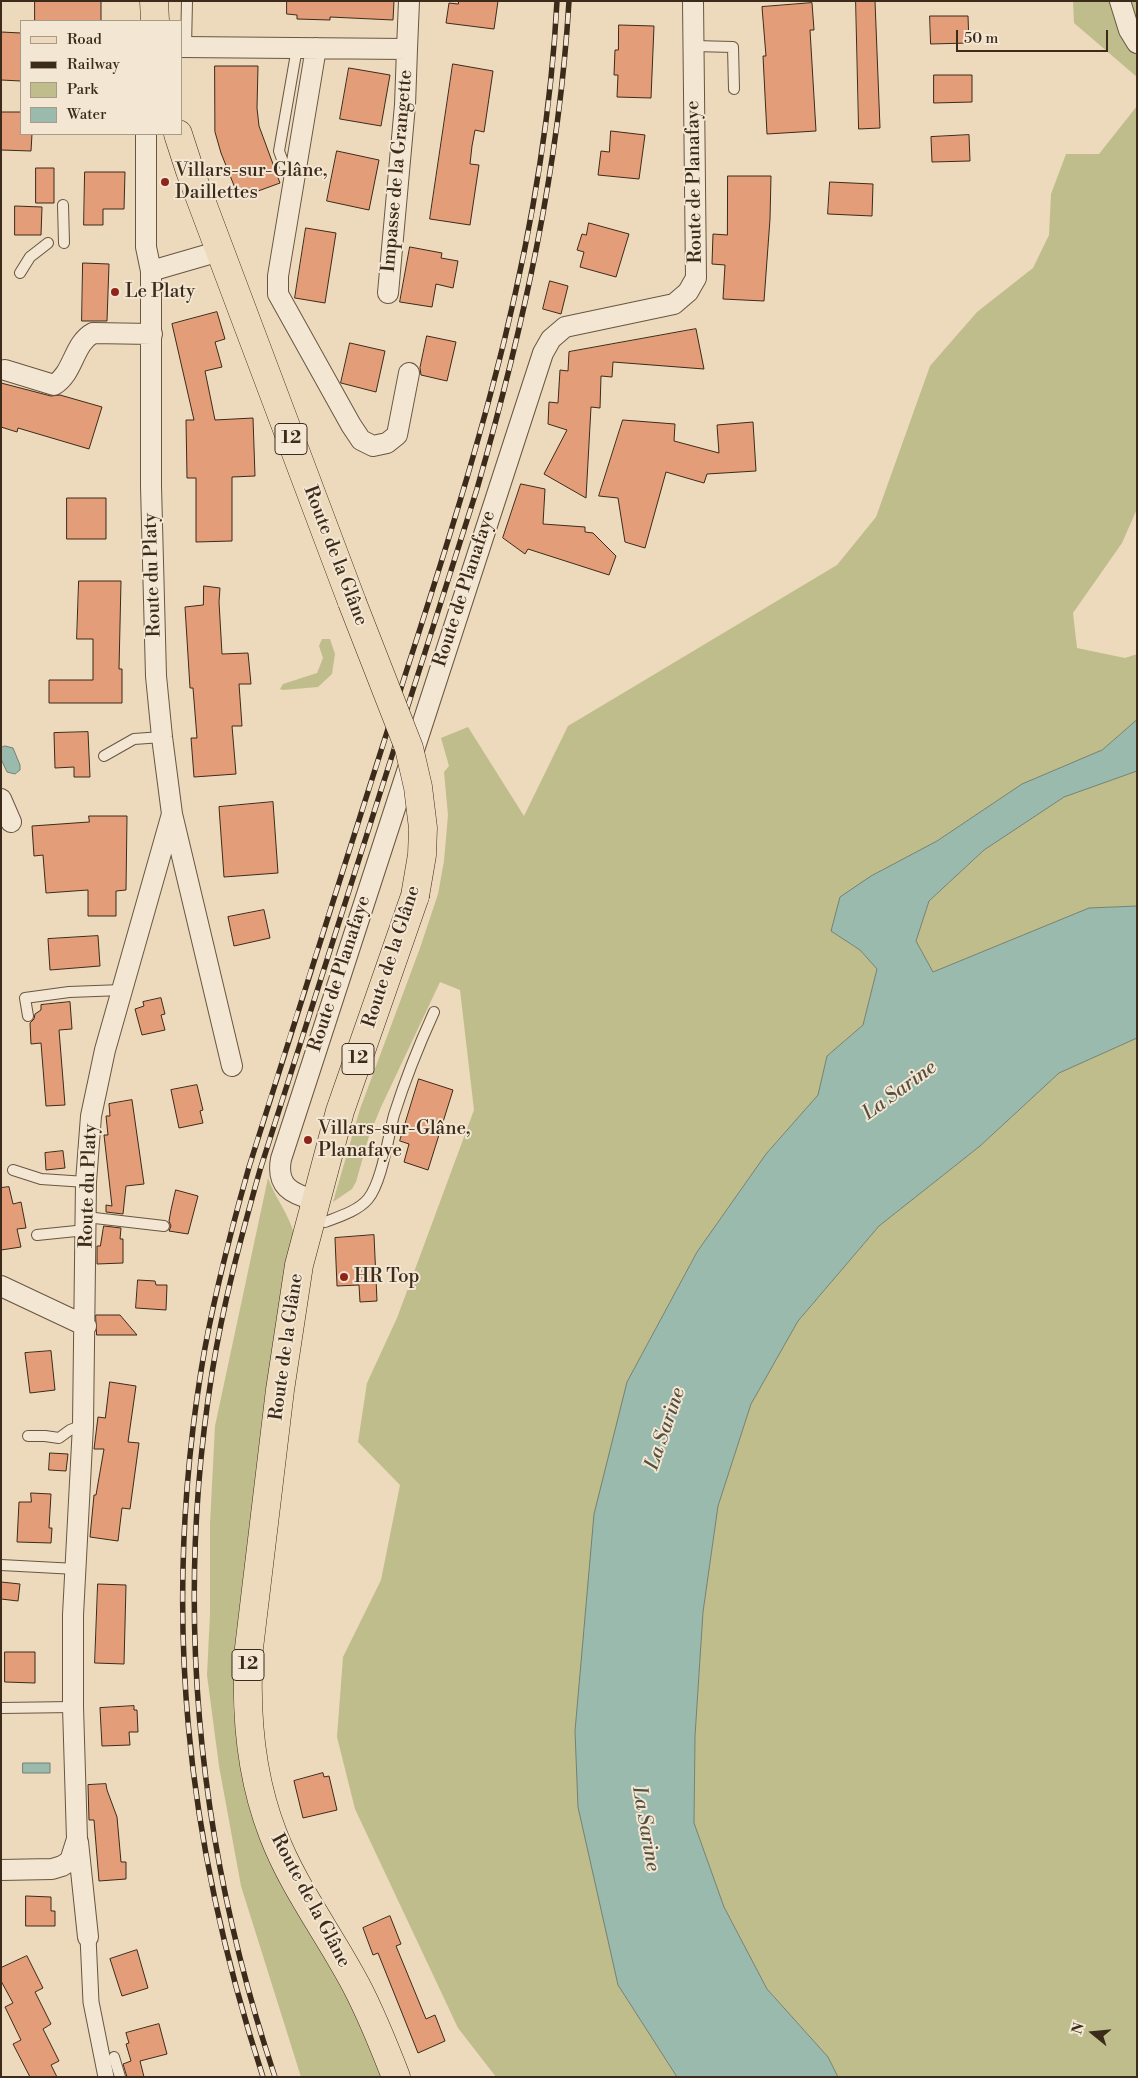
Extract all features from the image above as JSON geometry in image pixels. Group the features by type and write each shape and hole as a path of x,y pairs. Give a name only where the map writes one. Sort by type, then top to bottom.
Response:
{"main road":[{"path":"154,1 155,20"},
{"name":"Route de la Glâne","path":"178,135 190,171 408,748 418,787 423,828 422,855 415,896 340,1111 320,1211 298,1265 280,1390 249,1648 247,1683 252,1754 266,1813 277,1843 302,1894 356,1986 396,2077"}],"street":[{"name":"Impasse de la Grangette","path":"388,293 405,105 409,1"},
{"name":"Route de Planafaye","path":"320,1211 285,1186 280,1174 281,1159 434,683 543,353 551,339 565,327 674,304 688,292 696,278 693,1"},
{"path":"1120,1 1130,30 1137,43"},
{"name":"Impasse de la Grangette","path":"183,47 408,49"},
{"path":"306,48 278,276 278,294 350,425 361,440 373,446 387,443 397,435 409,373"},
{"name":"Route du Platy","path":"146,135 146,247 151,271 151,486 156,676 172,814 232,1066"},
{"path":"151,271 220,251"},
{"path":"5,370 54,385 62,380 85,338 93,333 152,334"},
{"path":"1,799 11,822"},
{"name":"Route du Platy","path":"88,1936 77,1839 73,1708 73,1615 86,1326 86,1182 91,1116 105,1050 172,814"},
{"path":"1,1286 86,1326"},
{"name":"Route du Platy","path":"1,1870 52,1869 62,1866 70,1860 77,1839"},
{"path":"88,1936 91,2002 106,2077"}],"lane":[{"path":"183,47 187,1"},
{"path":"694,46 733,47 734,89"},
{"path":"286,173 279,151 306,48"},
{"path":"63,205 64,243"},
{"path":"20,273 30,257 48,243"},
{"path":"104,756 134,739 162,737"},
{"path":"28,1016 25,998 69,992 122,990"},
{"path":"320,1211 350,1212 368,1200 376,1185 395,1115 422,1038 434,1012"},
{"path":"13,1170 42,1179 86,1182"},
{"path":"37,1235 86,1223 164,1226"},
{"path":"28,1436 59,1438 70,1430 83,1425"},
{"path":"1,1566 76,1569"},
{"path":"1,1708 73,1708"},
{"path":"114,2057 120,2077"}],"green space":[{"path":"1073,1 1137,1 1137,77 1074,23"},
{"path":"1137,106 1137,509 1122,543 1073,613 1077,648 1125,658 1137,654 1137,720 1102,750 1022,784 937,841 871,876 831,931 860,950 877,969 863,1025 827,1056 818,1095 766,1154 697,1252 627,1382 584,1639 575,1731 618,1985 677,2077 496,2077 458,2028 355,1809 337,1737 343,1657 381,1580 400,1485 358,1442 367,1383 397,1318 474,1110 460,990 440,982 381,1107 369,1136 356,1182 352,1189 333,1202 360,1109 438,894 444,861 448,815 444,772 449,766 441,738 468,727 524,816 568,726 837,565 876,517 930,366 977,312 1033,268 1049,235 1051,194 1066,154 1099,154"},
{"path":"322,639 330,639 335,654 332,674 318,687 280,689 283,684 317,673 323,658 319,646"},
{"path":"1137,771 1137,906 1089,908 933,972 916,941 929,901 984,850 1064,797"},
{"path":"1137,1038 1137,2077 838,2077 828,2057 767,1989 724,1907 694,1823 695,1736 703,1612 718,1506 751,1404 798,1321 879,1226 980,1146 1059,1073"},
{"path":"268,1178 294,1234 239,1613 233,1705 239,1761 256,1829 271,1862 337,1975 385,2077 301,2077 241,1886 219,1766 207,1675 210,1614 210,1524 215,1426"}],"water":[{"name":"La Sarine","path":"1137,720 1137,771 1064,797 984,850 929,901 916,941 933,972 1089,908 1137,906 1137,1038 1059,1073 980,1146 879,1226 798,1321 751,1404 718,1506 703,1612 695,1736 694,1823 724,1907 767,1989 828,2057 838,2077 677,2077 618,1985 578,1807 575,1731 594,1514 627,1382 697,1252 766,1154 818,1095 827,1056 863,1025 877,969 860,950 831,931 840,897 871,876 937,841 1022,784 1102,750"},
{"path":"5,746 13,748 20,765 20,770 15,774 7,772 1,759 1,748"},
{"path":"23,1763 50,1763 50,1773 23,1773"}],"building":[{"path":"35,1 101,1 101,20 35,20"},
{"path":"287,1 394,1 393,20 330,17 330,20 297,19 297,15 287,14"},
{"path":"459,1 498,1 494,29 446,23 449,3 458,4"},
{"path":"856,1 875,1 880,128 859,129"},
{"path":"812,3 814,30 810,30 816,131 767,134 763,56 766,56 762,7"},
{"path":"930,16 968,16 969,43 931,44"},
{"path":"619,25 654,26 651,98 617,97 618,75 614,75"},
{"path":"1,32 20,33 20,81 1,80"},
{"path":"453,64 493,71 484,132 475,130 472,146 470,164 479,165 470,225 430,219"},
{"path":"215,66 258,66 257,108 259,126 280,183 239,198 221,153 215,132"},
{"path":"349,68 390,75 381,126 340,119"},
{"path":"934,75 972,75 972,102 934,103"},
{"path":"1,112 20,112 20,135 32,135 31,151 1,150"},
{"path":"611,131 645,135 639,179 598,175 601,151 609,152"},
{"path":"969,135 970,161 932,162 931,137"},
{"path":"337,151 379,160 369,210 327,201"},
{"path":"36,168 54,168 54,203 36,203"},
{"path":"85,172 125,172 124,209 103,209 103,225 84,225"},
{"path":"728,176 771,176 764,301 723,299 725,265 712,264 713,234 727,235"},
{"path":"830,182 873,184 872,216 828,214"},
{"path":"15,206 42,207 41,235 15,235"},
{"path":"589,223 629,234 616,277 580,267 584,252 577,250 582,234 586,235"},
{"path":"306,228 336,233 325,303 295,298"},
{"path":"410,247 442,253 441,258 458,261 453,288 436,284 432,307 400,302"},
{"path":"83,263 109,264 107,321 82,321"},
{"path":"550,281 568,286 561,314 543,309"},
{"path":"217,312 225,339 215,342 222,367 205,371 215,420 253,418 255,476 232,477 232,541 196,542 196,478 187,478 186,420 194,420 172,324"},
{"path":"696,329 704,369 613,362 612,377 601,376 600,408 591,407 586,498 544,474 567,430 548,424 549,402 558,403 560,370 568,371 569,352"},
{"path":"427,336 456,342 447,381 421,375 420,368"},
{"path":"350,343 385,351 376,392 341,383"},
{"path":"1,383 51,396 60,395 102,407 89,449 18,428 17,432 1,427"},
{"path":"623,420 675,424 674,441 719,453 717,425 753,422 756,471 707,474 704,483 666,472 645,548 625,542 618,498 599,496"},
{"path":"521,484 545,489 543,524 585,527 585,532 593,533 616,556 609,575 528,549 525,554 503,538"},
{"path":"67,498 106,498 106,539 67,539"},
{"path":"79,581 121,581 119,669 122,669 122,703 49,703 49,680 93,680 93,639 77,639"},
{"path":"204,586 220,588 222,654 248,653 251,684 239,684 242,726 232,726 236,774 194,777 191,738 197,738 193,688 190,688 185,607 203,605"},
{"path":"88,732 90,777 74,777 74,767 55,768 54,733"},
{"path":"273,802 278,873 224,877 219,807"},
{"path":"89,816 127,816 126,890 116,891 116,916 88,916 88,890 46,893 43,855 34,856 32,826 89,822"},
{"path":"264,910 270,938 234,946 228,917"},
{"path":"98,936 100,966 50,970 48,939"},
{"path":"161,998 165,1014 161,1015 165,1030 142,1035 135,1009 144,1006 143,1002"},
{"path":"70,1002 72,1029 59,1030 65,1105 46,1106 41,1043 31,1044 30,1023 34,1019 35,1014 41,1010 41,1005"},
{"path":"419,1079 453,1090 428,1170 404,1162 409,1144 400,1141"},
{"path":"197,1085 203,1110 200,1111 203,1123 179,1128 171,1090"},
{"path":"132,1100 144,1184 126,1186 123,1214 106,1212 106,1205 112,1206 104,1135 108,1135 106,1116 110,1116 109,1104"},
{"path":"63,1151 65,1168 46,1170 45,1153"},
{"path":"9,1187 13,1204 21,1202 26,1228 17,1229 21,1247 1,1250 1,1188"},
{"path":"176,1190 198,1196 188,1234 169,1231 171,1226 169,1221"},
{"path":"104,1226 121,1228 120,1239 123,1239 123,1263 97,1264 97,1246 100,1246"},
{"path":"374,1235 377,1301 360,1302 359,1285 337,1286 335,1238"},
{"path":"138,1280 155,1281 156,1285 167,1285 166,1310 136,1308"},
{"path":"96,1315 120,1315 137,1335 97,1335"},
{"path":"51,1351 55,1390 30,1393 25,1353"},
{"path":"110,1382 136,1386 128,1442 139,1443 130,1509 122,1508 118,1541 90,1537 94,1495 96,1495 104,1449 94,1449 98,1417 105,1418"},
{"path":"50,1453 68,1454 66,1471 49,1470"},
{"path":"31,1493 51,1494 49,1528 52,1528 51,1543 17,1542 19,1502 31,1502"},
{"path":"1,1582 20,1584 18,1601 1,1599"},
{"path":"98,1584 126,1585 124,1664 95,1663"},
{"path":"5,1652 35,1652 35,1683 5,1682"},
{"path":"134,1706 134,1710 137,1710 138,1732 129,1732 130,1745 102,1746 100,1708"},
{"path":"323,1773 324,1777 329,1776 337,1810 303,1818 294,1781"},
{"path":"106,1784 117,1817 121,1862 126,1862 126,1879 99,1881 94,1820 89,1820 88,1785"},
{"path":"26,1896 51,1897 51,1911 55,1911 55,1926 26,1926"},
{"path":"390,1916 401,1944 396,1946 426,2019 435,2015 445,2041 418,2053 378,1953 373,1955 363,1928"},
{"path":"137,1950 148,1988 122,1996 110,1959"},
{"path":"27,1956 43,1988 35,1992 51,2024 43,2029 59,2061 51,2065 57,2077 30,2077 13,2044 21,2040 5,2007 13,2003 1,1981 1,1968"},
{"path":"159,2024 167,2054 140,2061 144,2077 127,2077 123,2064 131,2061 126,2044 129,2043 126,2033"}],"railway":[{"path":"263,2077 237,1989 215,1902 199,1815 188,1727 183,1640 183,1551 189,1462 201,1371 210,1319 249,1167 435,581 484,418 524,255 539,172 550,87 557,1"},
{"path":"275,2077 249,1991 227,1904 211,1816 200,1728 195,1640 195,1551 201,1462 212,1373 233,1271 260,1170 477,489 494,429 524,308 548,187 564,64 569,1"}],"place":[{"name":"Villars-sur-Glâne, Daillettes","path":"165,182"},
{"name":"Le Platy","path":"115,292"},
{"name":"Villars-sur-Glâne, Planafaye","path":"308,1140"},
{"name":"HR Top","path":"344,1277"}]}
